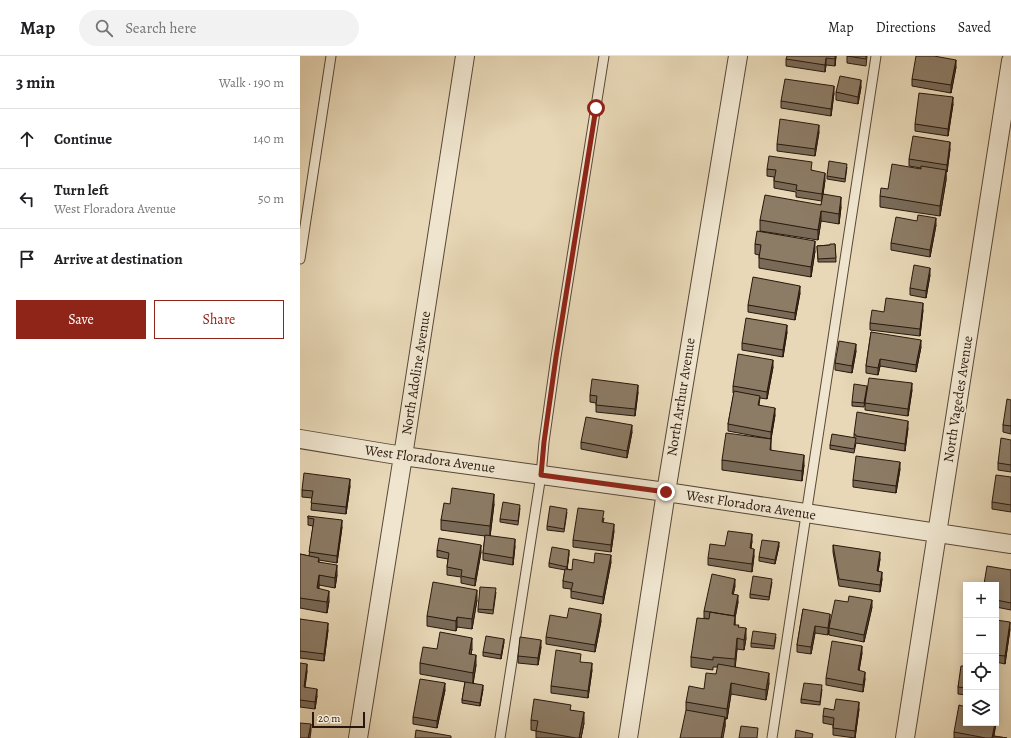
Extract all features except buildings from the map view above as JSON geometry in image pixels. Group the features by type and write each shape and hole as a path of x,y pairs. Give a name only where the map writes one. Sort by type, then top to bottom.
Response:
{"street":[{"name":"North Adoline Avenue","path":"358,738 465,56"},
{"name":"North Arthur Avenue","path":"628,738 666,492 738,56"},
{"name":"North Vagedes Avenue","path":"905,738 1011,60"},
{"name":"West Floradora Avenue","path":"300,439 403,456 666,492 1011,544"}],"lane":[{"path":"300,260 331,56"},
{"path":"500,738 541,475 556,357 604,56"},
{"path":"772,738 876,56"}],"route":[{"path":"596,108 556,357 541,475 666,492"}]}
